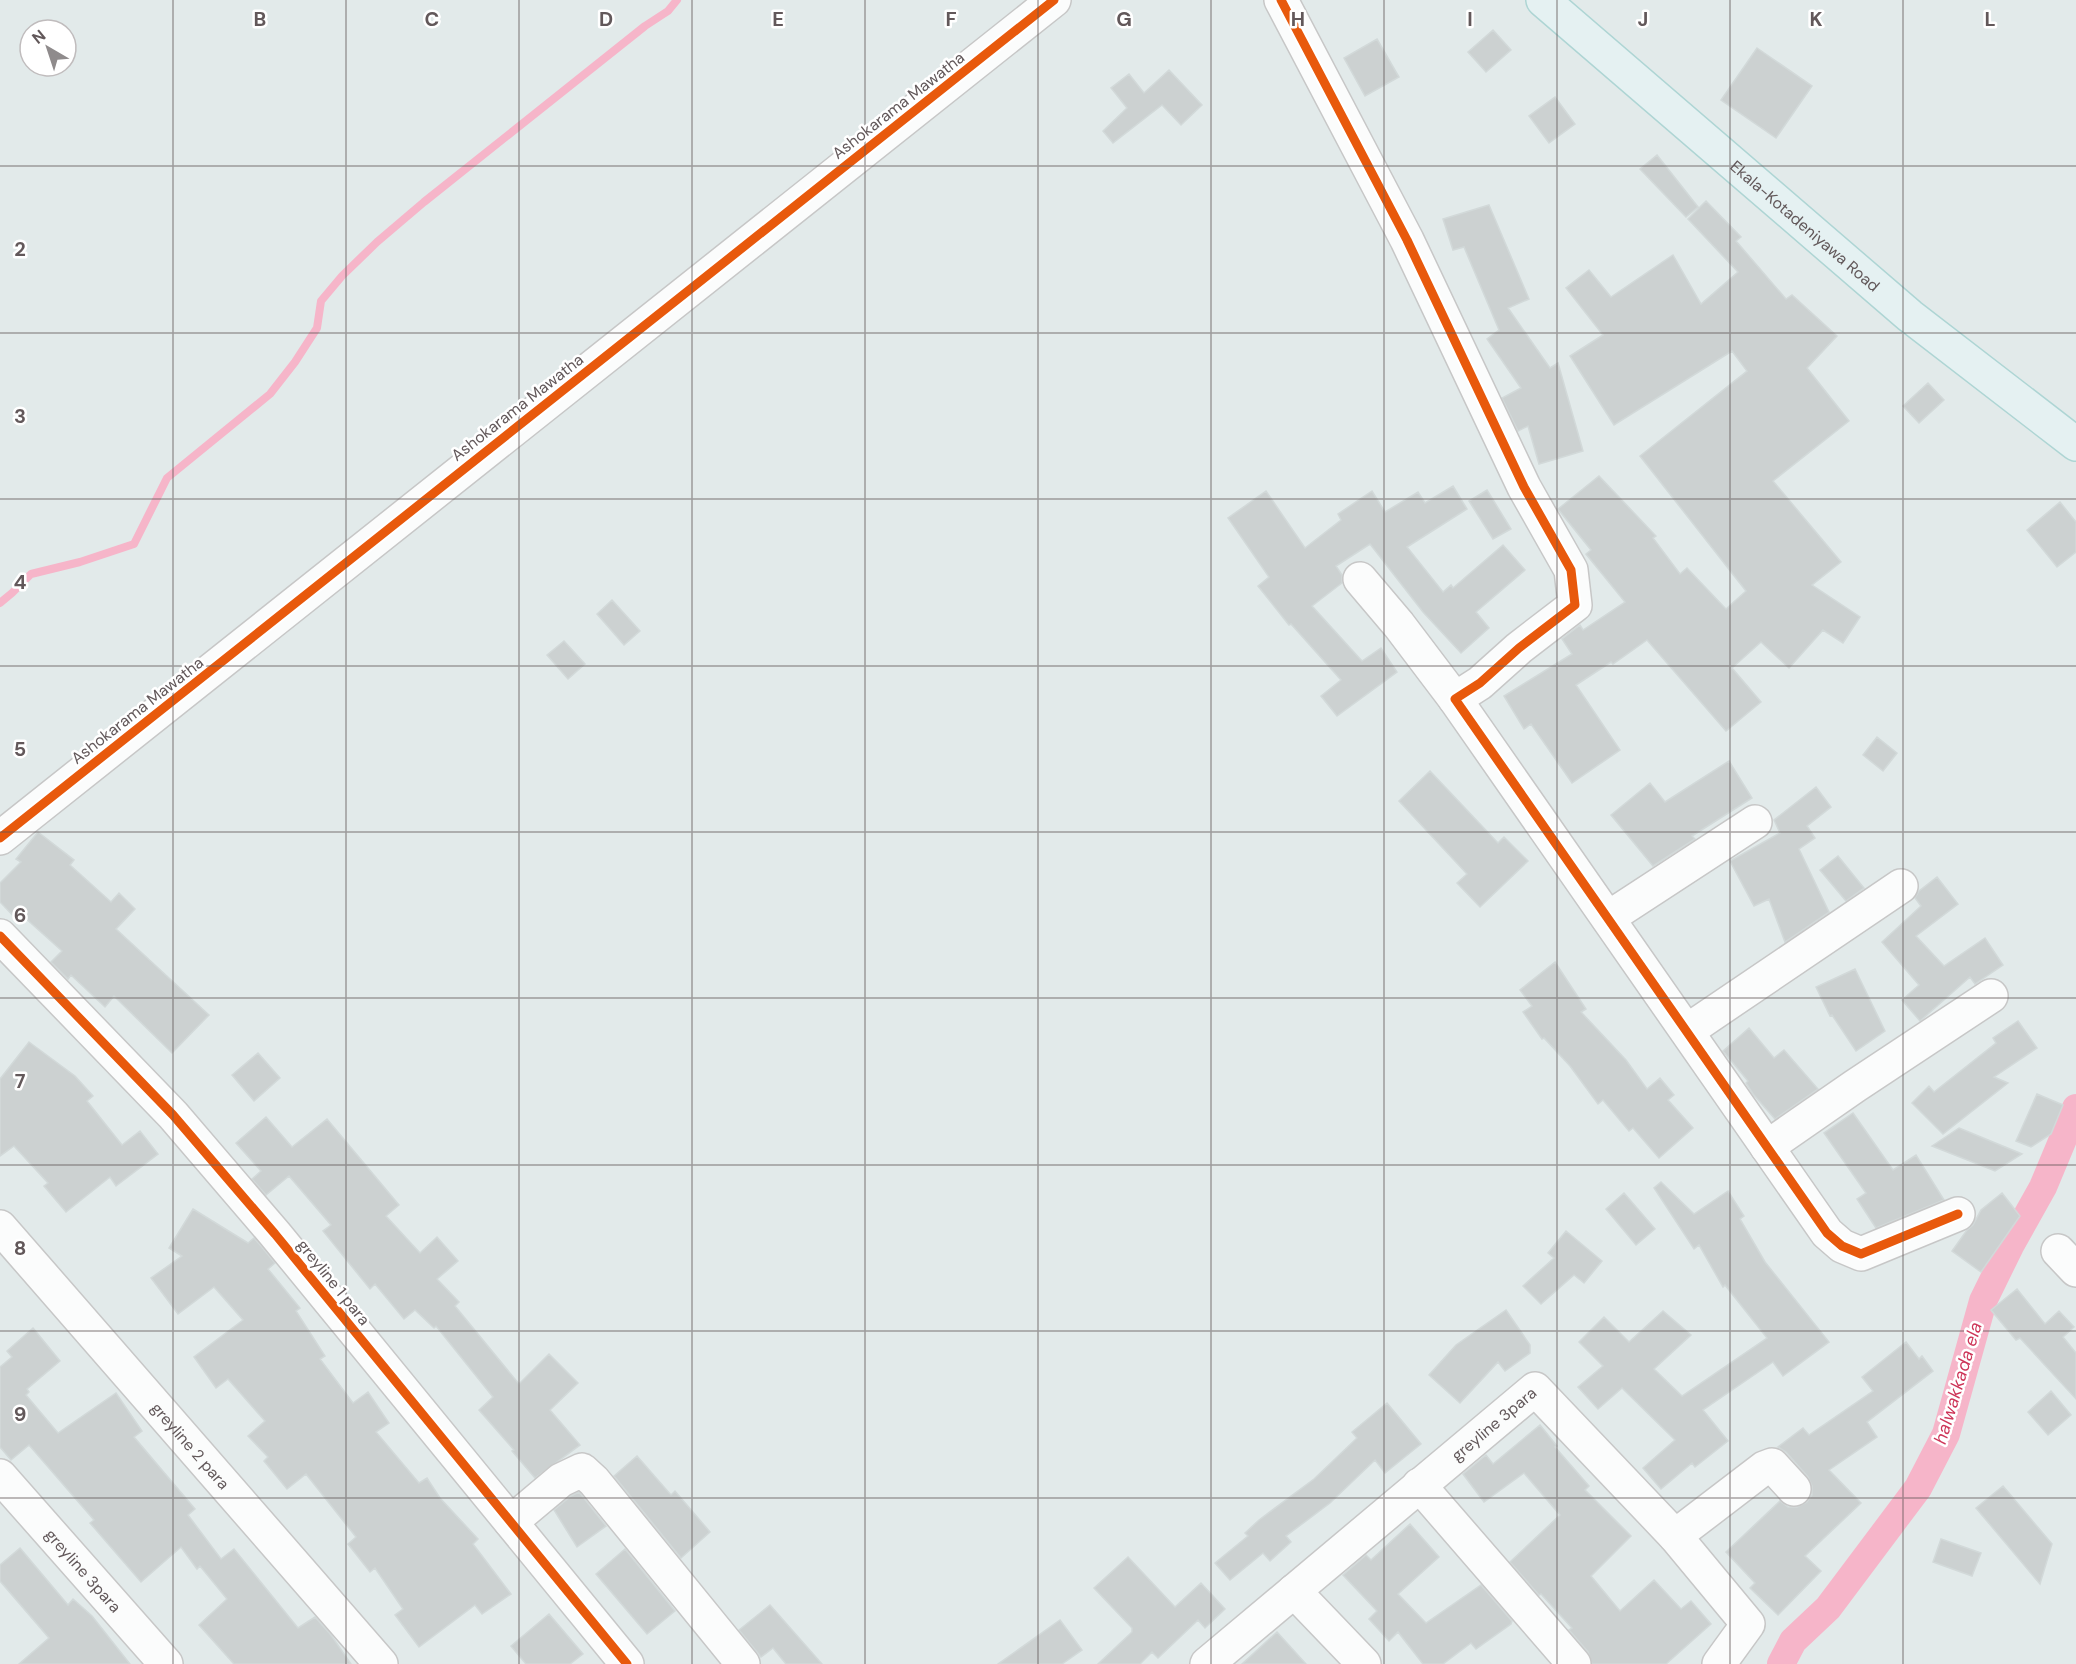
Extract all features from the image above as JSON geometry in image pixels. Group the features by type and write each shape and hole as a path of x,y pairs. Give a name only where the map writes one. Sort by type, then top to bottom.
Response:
{"main road":[{"name":"Ekala-Kotadeniyawa Road","path":"1543,0 1911,316 2076,444"}],"street":[{"name":"Ashokarama Mawatha","path":"0,838 1054,0"},
{"path":"1281,0 1407,240 1524,487 1571,570 1575,605 1519,648 1479,683 1455,699"},
{"path":"1360,579 1399,625 1455,699 1827,1233 1842,1246 1861,1254 1958,1214"},
{"path":"1608,918 1755,822"},
{"path":"1687,1030 1901,886"},
{"name":"greyline 1 para","path":"0,936 173,1115 275,1234 627,1664"},
{"path":"1767,1147 1864,1079 1991,996"},
{"name":"greyline 2 para","path":"0,1227 381,1664"},
{"name":"greyline 3para","path":"1207,1664 1535,1389 1675,1536"},
{"path":"1719,1664 1748,1624 1675,1536 1764,1468 1772,1465 1794,1489"},
{"path":"511,1522 561,1480 582,1470 594,1481 743,1664"},
{"name":"greyline 3para","path":"0,1476 166,1664"},
{"path":"1419,1485 1574,1664"},
{"path":"1294,1591 1364,1664"}],"building":[{"path":"1493,30 1511,50 1486,72 1468,52"},
{"path":"1377,39 1399,77 1365,96 1344,58"},
{"path":"1757,48 1812,86 1776,138 1721,100"},
{"path":"1169,70 1202,105 1181,125 1162,105 1113,143 1103,131 1127,108 1111,88 1129,74 1144,93"},
{"path":"1555,97 1575,124 1549,143 1529,116"},
{"path":"1657,155 1698,207 1686,217 1640,169"},
{"path":"1706,201 1741,237 1736,241 1786,299 1792,295 1837,336 1807,368 1849,421 1773,481 1841,562 1812,585 1860,617 1843,643 1823,630 1789,668 1761,642 1732,668 1761,702 1726,731 1647,640 1613,664 1611,662 1576,685 1620,750 1572,783 1531,724 1524,729 1504,696 1572,654 1562,639 1580,625 1583,630 1625,602 1586,554 1591,550 1558,509 1599,476 1656,536 1653,538 1680,574 1687,568 1726,609 1746,591 1640,456 1747,371 1732,351 1614,425 1570,356 1603,335 1566,288 1589,270 1611,297 1673,255 1701,304 1738,272 1688,219"},
{"path":"1489,205 1529,299 1508,308 1550,368 1558,363 1583,451 1539,464 1528,426 1518,431 1502,398 1521,388 1487,339 1499,330 1464,247 1453,250 1443,219"},
{"path":"1928,383 1944,400 1919,423 1903,406"},
{"path":"1453,486 1467,509 1407,547 1443,592 1451,585 1453,588 1503,545 1525,570 1476,612 1489,628 1461,653 1423,612 1370,544 1336,566 1342,575 1342,583 1312,606 1362,661 1381,648 1397,672 1337,716 1321,696 1341,680 1291,624 1289,625 1258,586 1269,577 1228,518 1266,491 1305,548 1341,520 1338,514 1372,491 1385,512 1418,492 1425,503"},
{"path":"1487,490 1511,529 1493,539 1469,501"},
{"path":"2060,502 2076,522 2076,552 2057,567 2027,530"},
{"path":"612,600 640,631 624,645 597,614"},
{"path":"564,641 585,664 568,679 547,655"},
{"path":"1877,737 1897,753 1883,771 1863,755"},
{"path":"1729,761 1752,798 1692,836 1695,839 1653,866 1611,815 1650,783 1665,802"},
{"path":"1430,771 1498,843 1504,837 1528,861 1480,907 1457,883 1467,874 1399,801"},
{"path":"1816,787 1831,807 1807,826 1815,838 1799,849 1829,912 1785,942 1769,899 1754,906 1730,861 1780,833 1774,820"},
{"path":"38,832 74,860 70,865 111,902 119,893 135,909 116,929 209,1015 172,1053 114,996 105,1007 71,975 68,979 51,962 62,951 23,916 18,921 0,902 0,883 21,862 16,859"},
{"path":"1838,856 1864,888 1846,901 1820,870"},
{"path":"1937,877 1958,904 1916,936 1944,966 1985,938 2003,965 1975,984 1970,977 1920,1021 1902,1000 1919,985 1882,942 1921,906 1915,898 1919,891"},
{"path":"1555,962 1586,1009 1581,1012 1626,1060 1647,1089 1660,1078 1674,1095 1668,1100 1693,1128 1659,1158 1633,1128 1629,1131 1603,1100 1598,1104 1570,1066 1544,1038 1542,1039 1523,1012 1532,1006 1520,990"},
{"path":"1855,969 1885,1031 1856,1051 1832,1015 1830,1016 1816,987"},
{"path":"2018,1021 2037,1048 1994,1077 2008,1083 1943,1134 1912,1103 1929,1086 1934,1092 1996,1043 1993,1038"},
{"path":"1749,1028 1774,1058 1784,1050 1818,1089 1775,1119 1753,1094 1746,1083 1748,1081 1723,1051"},
{"path":"29,1042 75,1076 93,1096 87,1101 122,1145 140,1131 158,1154 116,1186 110,1177 66,1212 44,1186 48,1183 14,1146 0,1156 0,1079"},
{"path":"258,1053 280,1078 254,1101 232,1075"},
{"path":"2037,1094 2063,1105 2051,1134 2031,1147 2016,1141"},
{"path":"1853,1113 1893,1170 1916,1155 1944,1200 1876,1228 1857,1199 1866,1193 1824,1133"},
{"path":"266,1117 292,1147 327,1119 399,1205 386,1216 420,1253 437,1237 458,1261 437,1279 459,1302 455,1306 519,1384 549,1354 578,1383 550,1410 580,1445 535,1478 479,1410 493,1397 436,1326 434,1328 415,1310 404,1319 375,1284 370,1289 323,1231 331,1225 289,1176 266,1195 252,1179 261,1171 236,1143"},
{"path":"1959,1128 2022,1154 1995,1171 1932,1146"},
{"path":"1661,1182 1694,1214 1728,1191 1744,1216 1740,1219 1765,1262 1829,1342 1783,1376 1773,1362 1703,1410 1728,1441 1695,1467 1692,1463 1661,1489 1643,1468 1675,1440 1622,1388 1598,1409 1578,1387 1603,1366 1579,1342 1604,1317 1629,1342 1663,1311 1691,1335 1654,1369 1682,1396 1767,1338 1725,1285 1723,1287 1699,1245 1694,1249 1654,1188"},
{"path":"1624,1193 1655,1229 1636,1245 1606,1209"},
{"path":"2002,1193 2020,1216 1981,1272 1952,1251 1973,1225 1981,1210"},
{"path":"193,1209 248,1243 254,1238 261,1246 275,1263 268,1269 300,1308 296,1311 325,1356 320,1359 353,1403 368,1392 389,1423 376,1432 419,1483 427,1478 440,1498 478,1539 473,1544 511,1594 482,1614 475,1605 419,1647 395,1615 403,1609 375,1568 370,1572 348,1544 356,1537 306,1474 287,1489 264,1461 268,1457 248,1436 265,1421 228,1379 216,1388 194,1357 243,1320 214,1287 178,1314 151,1278 182,1256 169,1248"},
{"path":"1566,1231 1602,1261 1584,1283 1574,1275 1541,1304 1523,1286 1554,1258 1548,1253"},
{"path":"2017,1289 2045,1324 2059,1311 2074,1327 2063,1337 2076,1353 2076,1399 2020,1338 2016,1340 1991,1310"},
{"path":"1506,1310 1530,1345 1530,1353 1505,1371 1498,1362 1460,1403 1429,1375 1456,1345"},
{"path":"33,1328 60,1361 27,1389 29,1392 26,1395 58,1433 116,1393 142,1431 134,1437 195,1509 188,1515 221,1559 234,1549 298,1628 315,1617 351,1664 234,1664 199,1625 227,1599 200,1566 197,1569 181,1547 141,1582 90,1523 94,1520 29,1445 11,1460 0,1447 0,1367 12,1357 7,1351"},
{"path":"1906,1342 1919,1359 1922,1356 1933,1371 1867,1422 1877,1437 1829,1470 1861,1503 1805,1556 1821,1571 1778,1615 1750,1588 1755,1583 1726,1552 1780,1501 1788,1507 1797,1507 1807,1502 1812,1495 1812,1486 1808,1477 1786,1452 1778,1447 1803,1428 1809,1435 1873,1391 1862,1377"},
{"path":"2051,1391 2071,1415 2048,1435 2028,1412"},
{"path":"1387,1403 1421,1444 1385,1473 1375,1460 1330,1503 1286,1536 1291,1542 1270,1561 1263,1553 1230,1580 1215,1563 1248,1536 1245,1533 1259,1520 1314,1479 1357,1438 1352,1432"},
{"path":"1540,1425 1557,1446 1555,1447 1589,1486 1585,1490 1631,1536 1591,1576 1620,1611 1654,1580 1681,1609 1691,1601 1711,1624 1666,1664 1592,1664 1588,1652 1569,1630 1572,1628 1510,1562 1560,1515 1524,1473 1484,1502 1463,1474 1486,1455 1493,1464"},
{"path":"637,1456 671,1495 675,1491 710,1532 681,1558 614,1476"},
{"path":"2003,1486 2052,1544 2040,1584 1976,1508"},
{"path":"579,1492 606,1526 577,1547 554,1510"},
{"path":"1410,1524 1439,1557 1398,1594 1426,1623 1481,1585 1512,1621 1476,1649 1471,1643 1443,1664 1423,1664 1398,1632 1389,1641 1369,1619 1377,1611 1343,1575 1366,1555 1371,1560"},
{"path":"1941,1539 1981,1553 1972,1576 1933,1562"},
{"path":"20,1548 68,1605 73,1599 92,1616 130,1664 19,1664 49,1638 0,1581 0,1565"},
{"path":"625,1549 675,1611 647,1634 596,1574"},
{"path":"1128,1557 1175,1607 1201,1583 1225,1609 1205,1628 1198,1620 1158,1658 1152,1652 1140,1664 1098,1664 1132,1632 1132,1628 1094,1588"},
{"path":"770,1605 822,1664 786,1664 773,1648 761,1657 739,1630"},
{"path":"549,1614 583,1654 570,1664 526,1664 511,1646"},
{"path":"1060,1620 1082,1650 1062,1664 998,1664"},
{"path":"1277,1632 1306,1664 1242,1664"}],"waterway":[{"path":"0,603 31,574 80,562 134,544 167,478 270,394 295,362 317,328 321,301 342,276 424,202 645,26 668,11 677,0"},
{"name":"halwakkada ela","path":"1781,1664 1793,1641 1828,1608 1918,1488 1946,1434 1983,1301 2043,1187 2076,1108"}],"cycle path":[{"path":"0,838 1054,0"},
{"path":"1281,0 1407,240 1524,487 1571,570 1575,605 1519,648 1480,683 1455,699 1827,1233 1842,1246 1861,1254 1958,1214"},
{"path":"0,936 173,1115 275,1234 627,1664"}]}
